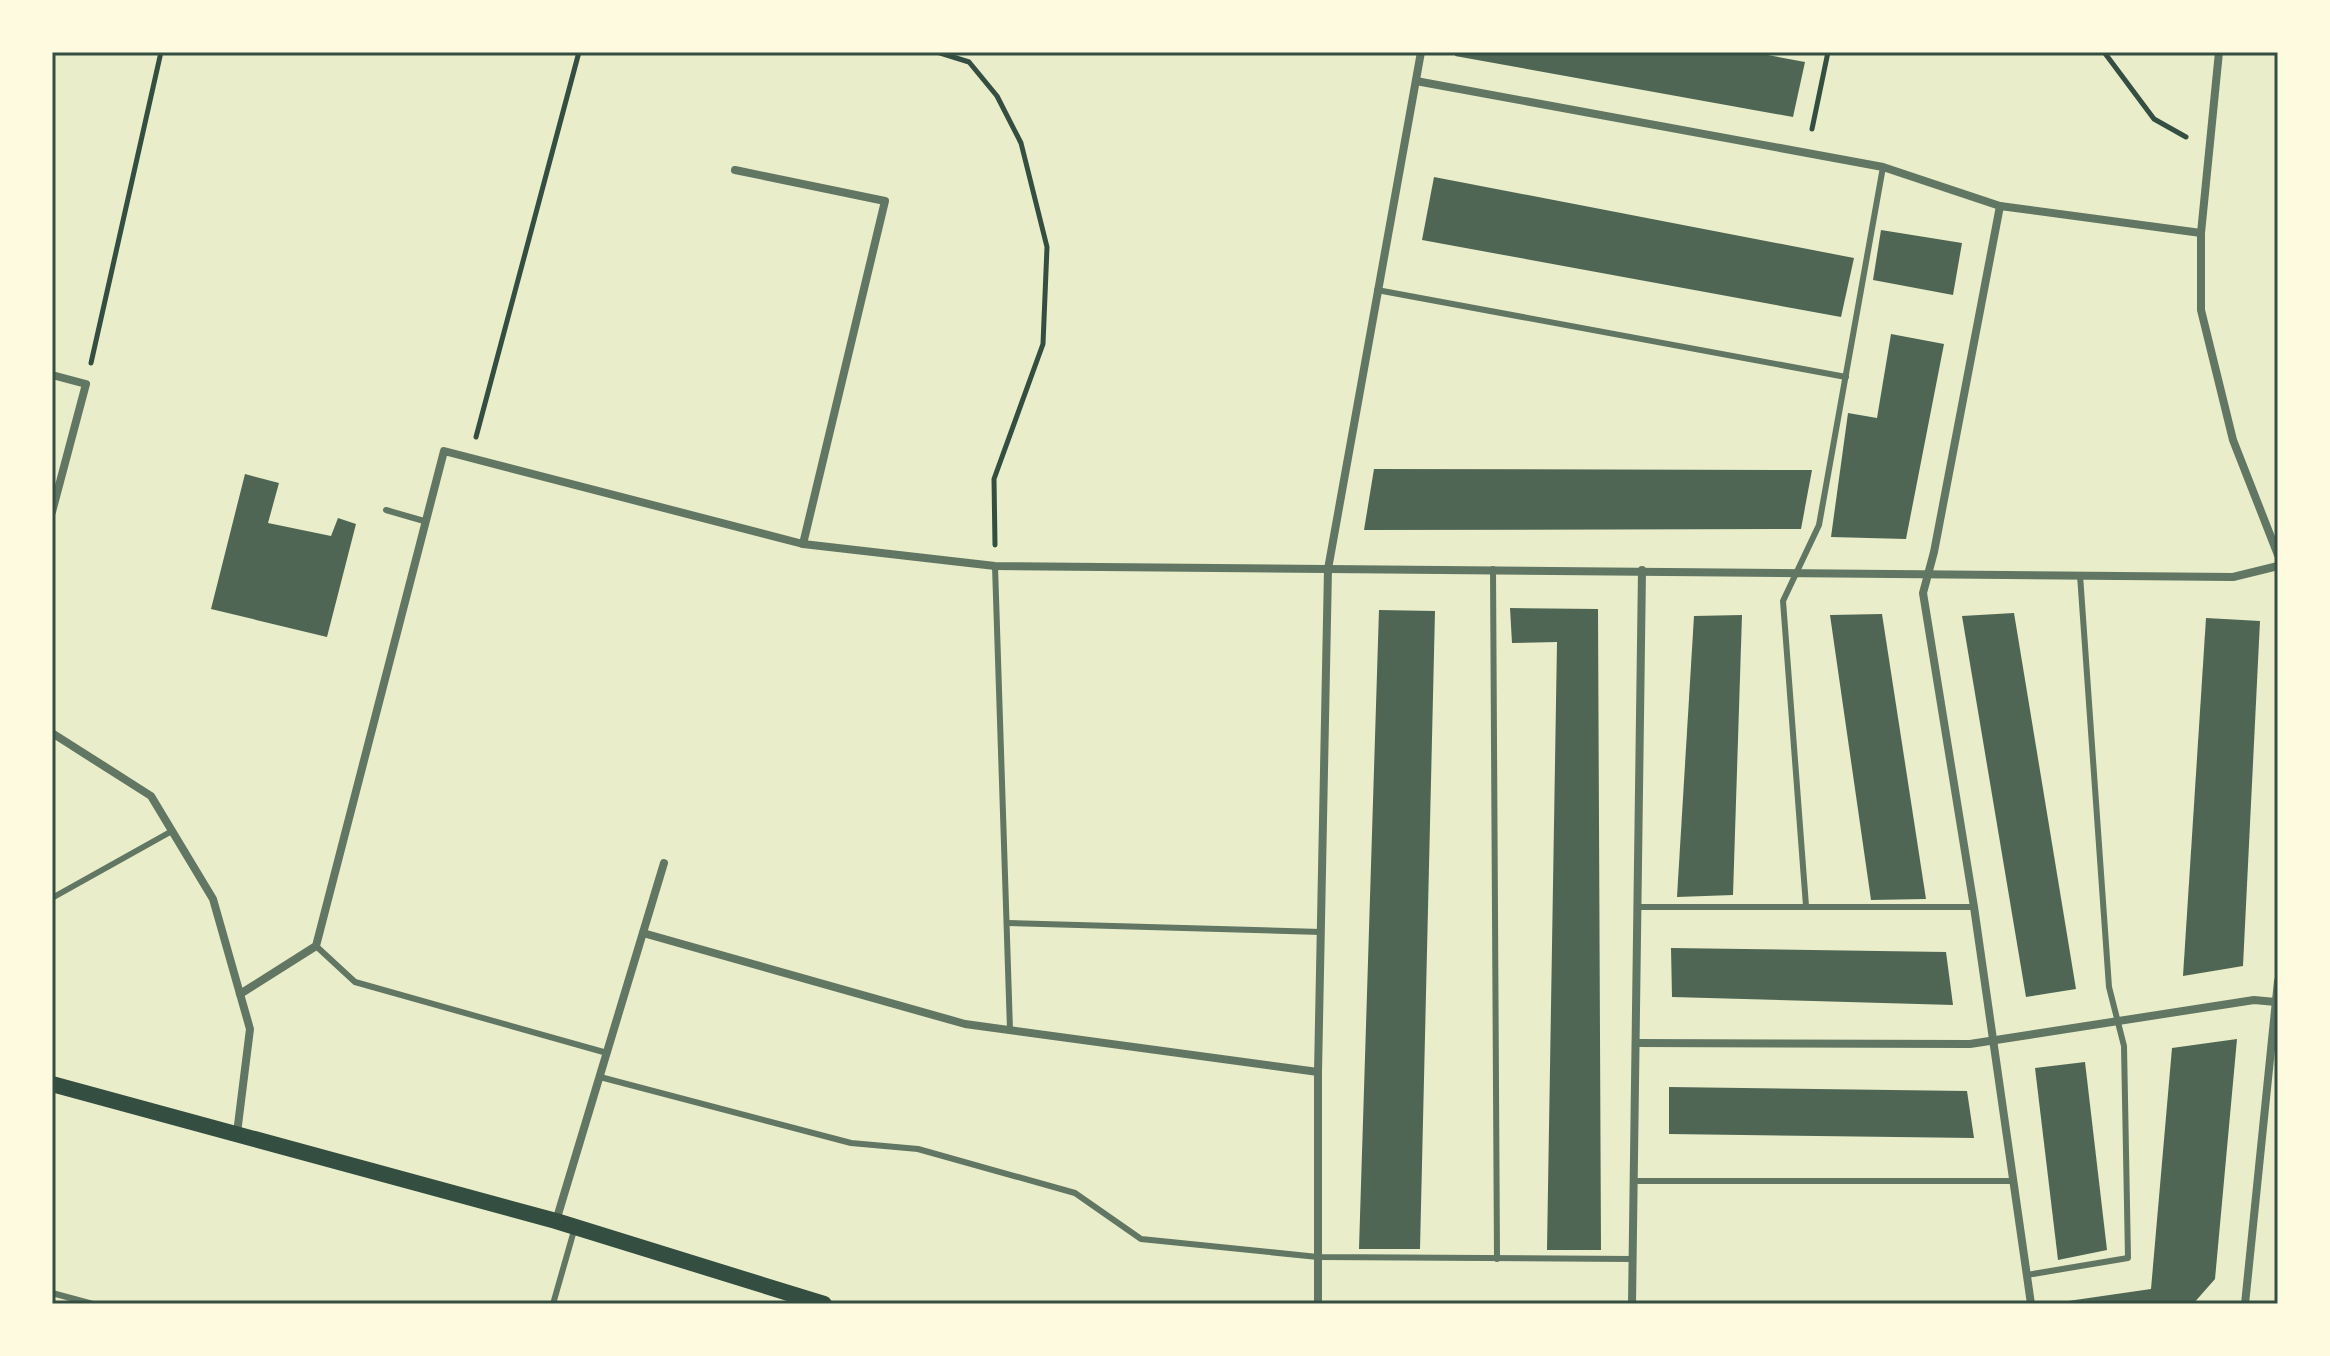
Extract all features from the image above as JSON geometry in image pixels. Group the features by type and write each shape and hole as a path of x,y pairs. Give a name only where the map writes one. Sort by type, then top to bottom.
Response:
{"main road":[{"path":"52,1084 556,1221 824,1304"}],"street":[{"path":"1318,1304 1318,1072 1328,569 1421,52"},
{"path":"2219,52 2201,233 2201,310 2233,440 2278,555"},
{"path":"1416,81 1883,167 2000,206 2201,233"},
{"path":"735,170 885,201 803,544"},
{"path":"2000,206 1923,593 1974,907 2031,1304"},
{"path":"52,375 86,384 52,512"},
{"path":"240,994 316,946 444,451 803,544 995,566 1798,570 2233,577 2278,566"},
{"path":"1632,1304 1642,570"},
{"path":"52,733 151,796 213,899 250,1029 237,1133"},
{"path":"556,1221 664,863"},
{"path":"643,933 965,1024 1318,1072"},
{"path":"2245,1304 2278,981"},
{"path":"1636,1043 1993,1041 2254,1000 2276,1002"}],"lane":[{"path":"1806,906 1783,601 1819,525 1883,167"},
{"path":"1376,290 1846,377"},
{"path":"386,510 424,521"},
{"path":"995,566 1010,1030"},
{"path":"1493,569 1497,1259"},
{"path":"2027,1275 2128,1258 2124,1046 2109,987 2080,575"},
{"path":"52,898 172,831"},
{"path":"1639,907 1974,907"},
{"path":"1007,923 1321,932"},
{"path":"316,946 355,982 607,1053"},
{"path":"600,1077 851,1143 918,1149 1075,1193 1141,1239 1318,1257 1632,1259"},
{"path":"1634,1181 2011,1181"},
{"path":"553,1304 575,1227"},
{"path":"52,1293 93,1304"}],"path":[{"path":"86,384 161,52"},
{"path":"471,458 579,52"},
{"path":"937,52 969,62 997,96 1021,143 1047,247 1043,344 994,479 995,566"},
{"path":"1807,153 1828,52"},
{"path":"2104,52 2154,119 2208,149"}],"building":[{"path":"1456,52 1752,52 1805,62 1793,117 1455,56"},
{"path":"1434,177 1854,258 1841,317 1422,240"},
{"path":"1881,230 1962,243 1953,295 1873,280"},
{"path":"1891,334 1944,344 1906,539 1831,537 1848,413 1877,418"},
{"path":"1374,469 1812,470 1801,529 1364,530"},
{"path":"245,474 279,483 268,523 331,536 338,518 356,524 327,637 211,609"},
{"path":"1510,608 1598,609 1601,1250 1547,1250 1557,642 1512,643"},
{"path":"1379,610 1435,611 1420,1249 1359,1249"},
{"path":"2014,613 2076,989 2026,997 1962,616"},
{"path":"1882,614 1926,899 1871,900 1830,615"},
{"path":"1742,615 1733,895 1677,897 1694,616"},
{"path":"2206,618 2260,621 2243,966 2183,976"},
{"path":"1671,948 1946,952 1953,1005 1672,997"},
{"path":"2237,1039 2215,1279 2193,1304 2068,1304 2068,1301 2151,1289 2172,1048"},
{"path":"2085,1062 2107,1250 2058,1260 2035,1068"},
{"path":"1669,1087 1967,1091 1974,1138 1669,1134"}]}
